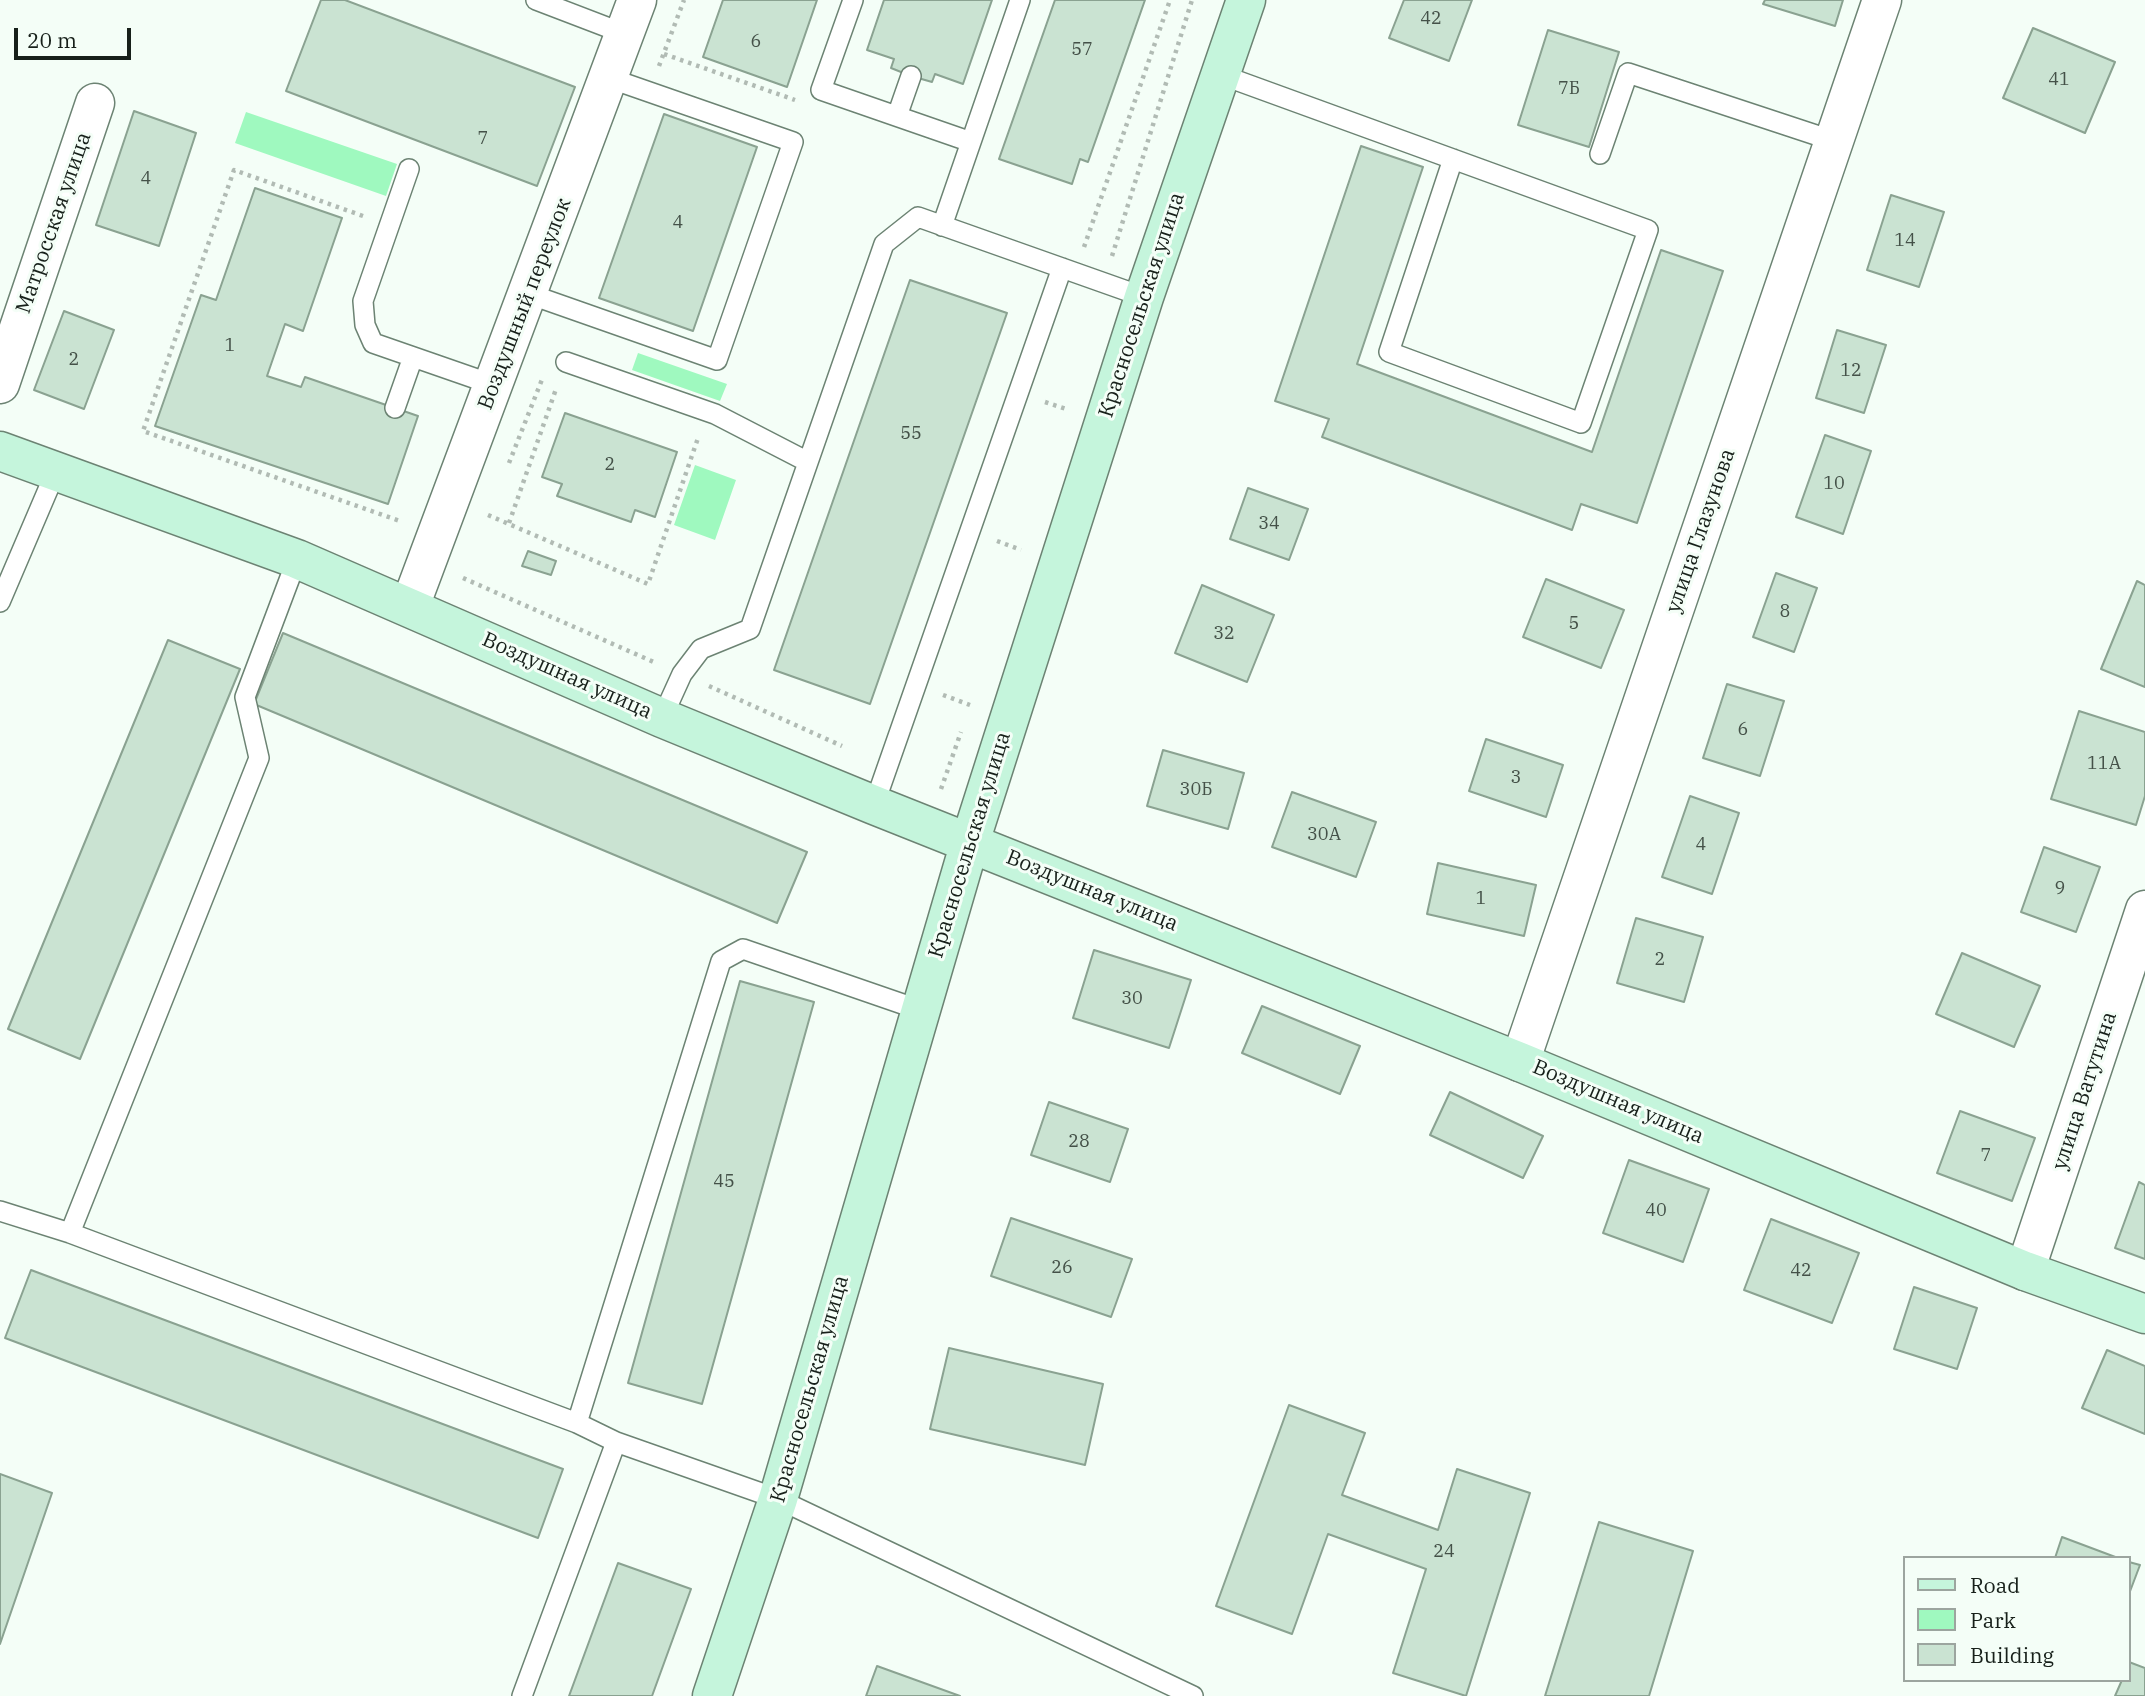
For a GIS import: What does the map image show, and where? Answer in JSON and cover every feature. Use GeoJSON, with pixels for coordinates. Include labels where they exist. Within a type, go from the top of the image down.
{"type":"FeatureCollection","features":[{"type":"Feature","properties":{"kind":"street","name":"Красносельская улица"},"geometry":{"type":"LineString","coordinates":[[712,1696],[778,1499],[970,842],[1144,297],[1246,0]]}},
{"type":"Feature","properties":{"kind":"street","name":"улица Глазунова"},"geometry":{"type":"LineString","coordinates":[[1520,1062],[1882,0]]}},
{"type":"Feature","properties":{"kind":"street","name":"Воздушный переулок"},"geometry":{"type":"LineString","coordinates":[[410,606],[631,17]]}},
{"type":"Feature","properties":{"kind":"street","name":"Матросская улица"},"geometry":{"type":"LineString","coordinates":[[0,384],[95,103]]}},
{"type":"Feature","properties":{"kind":"street","name":"Воздушная улица"},"geometry":{"type":"LineString","coordinates":[[0,451],[297,559],[662,718],[874,805],[1520,1062],[2025,1271],[2145,1314]]}},
{"type":"Feature","properties":{"kind":"street","name":"улица Ватутина"},"geometry":{"type":"LineString","coordinates":[[2025,1271],[2145,910]]}},
{"type":"Feature","properties":{"kind":"lane"},"geometry":{"type":"LineString","coordinates":[[536,0],[631,17]]}},
{"type":"Feature","properties":{"kind":"lane"},"geometry":{"type":"LineString","coordinates":[[852,0],[821,90],[971,142]]}},
{"type":"Feature","properties":{"kind":"lane"},"geometry":{"type":"LineString","coordinates":[[942,226],[1020,0]]}},
{"type":"Feature","properties":{"kind":"lane"},"geometry":{"type":"LineString","coordinates":[[1219,74],[1453,159],[1648,230],[1581,423],[1389,352],[1453,159]]}},
{"type":"Feature","properties":{"kind":"lane"},"geometry":{"type":"LineString","coordinates":[[1600,154],[1628,74],[1834,141]]}},
{"type":"Feature","properties":{"kind":"lane"},"geometry":{"type":"LineString","coordinates":[[897,116],[911,76]]}},
{"type":"Feature","properties":{"kind":"lane"},"geometry":{"type":"LineString","coordinates":[[529,294],[717,360],[793,142],[609,78]]}},
{"type":"Feature","properties":{"kind":"lane"},"geometry":{"type":"LineString","coordinates":[[409,169],[363,301],[365,325],[373,343],[494,385]]}},
{"type":"Feature","properties":{"kind":"lane"},"geometry":{"type":"LineString","coordinates":[[662,718],[682,674],[701,649],[750,629],[884,244],[918,217],[1144,297]]}},
{"type":"Feature","properties":{"kind":"lane"},"geometry":{"type":"LineString","coordinates":[[874,805],[1068,270]]}},
{"type":"Feature","properties":{"kind":"lane"},"geometry":{"type":"LineString","coordinates":[[395,408],[412,357]]}},
{"type":"Feature","properties":{"kind":"lane"},"geometry":{"type":"LineString","coordinates":[[566,362],[708,411],[808,462]]}},
{"type":"Feature","properties":{"kind":"lane"},"geometry":{"type":"LineString","coordinates":[[0,602],[56,471]]}},
{"type":"Feature","properties":{"kind":"lane"},"geometry":{"type":"LineString","coordinates":[[70,1233],[259,758],[245,696],[297,559]]}},
{"type":"Feature","properties":{"kind":"lane"},"geometry":{"type":"LineString","coordinates":[[578,1423],[721,961],[743,949],[920,1010]]}},
{"type":"Feature","properties":{"kind":"lane"},"geometry":{"type":"LineString","coordinates":[[0,1211],[70,1233],[578,1423],[615,1442],[778,1499],[1193,1696]]}},
{"type":"Feature","properties":{"kind":"lane"},"geometry":{"type":"LineString","coordinates":[[522,1696],[615,1442]]}},
{"type":"Feature","properties":{"kind":"path"},"geometry":{"type":"LineString","coordinates":[[649,93],[684,0]]}},
{"type":"Feature","properties":{"kind":"path"},"geometry":{"type":"LineString","coordinates":[[1068,270],[1170,0]]}},
{"type":"Feature","properties":{"kind":"path"},"geometry":{"type":"LineString","coordinates":[[664,54],[807,104],[813,87],[821,90]]}},
{"type":"Feature","properties":{"kind":"path"},"geometry":{"type":"LineString","coordinates":[[390,225],[234,170],[143,431],[403,522],[407,510]]}},
{"type":"Feature","properties":{"kind":"path"},"geometry":{"type":"LineString","coordinates":[[509,523],[566,362]]}},
{"type":"Feature","properties":{"kind":"path"},"geometry":{"type":"LineString","coordinates":[[504,476],[545,373]]}},
{"type":"Feature","properties":{"kind":"path"},"geometry":{"type":"LineString","coordinates":[[488,515],[648,584],[708,411]]}},
{"type":"Feature","properties":{"kind":"path"},"geometry":{"type":"LineString","coordinates":[[483,528],[493,502]]}},
{"type":"Feature","properties":{"kind":"path"},"geometry":{"type":"LineString","coordinates":[[462,578],[467,565]]}},
{"type":"Feature","properties":{"kind":"green space"},"geometry":{"type":"Polygon","coordinates":[[[246,112],[397,164],[386,196],[235,143],[246,112]]]}},
{"type":"Feature","properties":{"kind":"green space"},"geometry":{"type":"Polygon","coordinates":[[[638,353],[727,384],[720,401],[632,370],[638,353]]]}},
{"type":"Feature","properties":{"kind":"green space"},"geometry":{"type":"Polygon","coordinates":[[[695,465],[736,480],[715,540],[674,525],[695,465]]]}},
{"type":"Feature","properties":{"kind":"building"},"geometry":{"type":"Polygon","coordinates":[[[321,0],[345,0],[575,87],[537,186],[286,91],[321,0]]]}},
{"type":"Feature","properties":{"kind":"building"},"geometry":{"type":"Polygon","coordinates":[[[723,0],[817,0],[787,87],[703,57],[723,0]]]}},
{"type":"Feature","properties":{"kind":"building"},"geometry":{"type":"Polygon","coordinates":[[[884,0],[992,0],[963,84],[935,74],[932,82],[911,76],[891,68],[894,59],[867,50],[884,0]]]}},
{"type":"Feature","properties":{"kind":"building"},"geometry":{"type":"Polygon","coordinates":[[[1055,0],[1145,0],[1088,162],[1080,159],[1072,184],[999,159],[1055,0]]]}},
{"type":"Feature","properties":{"kind":"building"},"geometry":{"type":"Polygon","coordinates":[[[1404,0],[1472,0],[1449,61],[1389,38],[1404,0]]]}},
{"type":"Feature","properties":{"kind":"building"},"geometry":{"type":"Polygon","coordinates":[[[1765,0],[1843,0],[1835,26],[1763,4],[1765,0]]]}},
{"type":"Feature","properties":{"kind":"building"},"geometry":{"type":"Polygon","coordinates":[[[2033,28],[2115,62],[2085,133],[2003,98],[2033,28]]]}},
{"type":"Feature","properties":{"kind":"building"},"geometry":{"type":"Polygon","coordinates":[[[1548,30],[1619,52],[1589,147],[1518,125],[1548,30]]]}},
{"type":"Feature","properties":{"kind":"building"},"geometry":{"type":"Polygon","coordinates":[[[134,111],[196,133],[159,246],[96,225],[134,111]]]}},
{"type":"Feature","properties":{"kind":"building"},"geometry":{"type":"Polygon","coordinates":[[[664,114],[757,147],[693,331],[599,298],[664,114]]]}},
{"type":"Feature","properties":{"kind":"building"},"geometry":{"type":"Polygon","coordinates":[[[1361,146],[1423,167],[1357,364],[1592,452],[1661,250],[1723,271],[1637,523],[1581,504],[1572,530],[1322,437],[1329,419],[1275,401],[1361,146]]]}},
{"type":"Feature","properties":{"kind":"building"},"geometry":{"type":"Polygon","coordinates":[[[255,188],[342,218],[303,331],[285,324],[267,376],[301,387],[305,377],[418,416],[388,504],[155,426],[201,295],[216,300],[255,188]]]}},
{"type":"Feature","properties":{"kind":"building"},"geometry":{"type":"Polygon","coordinates":[[[1891,195],[1944,212],[1919,287],[1867,270],[1891,195]]]}},
{"type":"Feature","properties":{"kind":"building"},"geometry":{"type":"Polygon","coordinates":[[[910,280],[1007,313],[870,704],[774,670],[910,280]]]}},
{"type":"Feature","properties":{"kind":"building"},"geometry":{"type":"Polygon","coordinates":[[[64,311],[114,330],[84,409],[34,390],[64,311]]]}},
{"type":"Feature","properties":{"kind":"building"},"geometry":{"type":"Polygon","coordinates":[[[1837,330],[1886,345],[1864,413],[1816,398],[1837,330]]]}},
{"type":"Feature","properties":{"kind":"building"},"geometry":{"type":"Polygon","coordinates":[[[565,413],[677,452],[655,517],[635,510],[631,522],[557,496],[562,484],[542,477],[565,413]]]}},
{"type":"Feature","properties":{"kind":"building"},"geometry":{"type":"Polygon","coordinates":[[[1825,435],[1871,451],[1843,534],[1796,517],[1825,435]]]}},
{"type":"Feature","properties":{"kind":"building"},"geometry":{"type":"Polygon","coordinates":[[[1248,488],[1308,509],[1289,560],[1230,539],[1248,488]]]}},
{"type":"Feature","properties":{"kind":"building"},"geometry":{"type":"Polygon","coordinates":[[[528,551],[556,561],[551,575],[522,566],[528,551]]]}},
{"type":"Feature","properties":{"kind":"building"},"geometry":{"type":"Polygon","coordinates":[[[1776,573],[1817,588],[1794,652],[1753,637],[1776,573]]]}},
{"type":"Feature","properties":{"kind":"building"},"geometry":{"type":"Polygon","coordinates":[[[1546,579],[1624,610],[1601,668],[1523,637],[1546,579]]]}},
{"type":"Feature","properties":{"kind":"building"},"geometry":{"type":"Polygon","coordinates":[[[2137,581],[2145,585],[2145,687],[2101,669],[2137,581]]]}},
{"type":"Feature","properties":{"kind":"building"},"geometry":{"type":"Polygon","coordinates":[[[1202,585],[1274,615],[1247,682],[1175,653],[1202,585]]]}},
{"type":"Feature","properties":{"kind":"building"},"geometry":{"type":"Polygon","coordinates":[[[283,633],[807,852],[777,923],[254,704],[283,633]]]}},
{"type":"Feature","properties":{"kind":"building"},"geometry":{"type":"Polygon","coordinates":[[[168,640],[240,669],[80,1059],[8,1029],[168,640]]]}},
{"type":"Feature","properties":{"kind":"building"},"geometry":{"type":"Polygon","coordinates":[[[1727,684],[1784,701],[1760,776],[1703,758],[1727,684]]]}},
{"type":"Feature","properties":{"kind":"building"},"geometry":{"type":"Polygon","coordinates":[[[2079,711],[2145,732],[2145,796],[2136,825],[2051,799],[2079,711]]]}},
{"type":"Feature","properties":{"kind":"building"},"geometry":{"type":"Polygon","coordinates":[[[1486,739],[1563,765],[1546,817],[1469,791],[1486,739]]]}},
{"type":"Feature","properties":{"kind":"building"},"geometry":{"type":"Polygon","coordinates":[[[1163,750],[1244,773],[1228,829],[1147,806],[1163,750]]]}},
{"type":"Feature","properties":{"kind":"building"},"geometry":{"type":"Polygon","coordinates":[[[1292,792],[1376,822],[1356,877],[1272,847],[1292,792]]]}},
{"type":"Feature","properties":{"kind":"building"},"geometry":{"type":"Polygon","coordinates":[[[1690,796],[1739,813],[1712,894],[1662,877],[1690,796]]]}},
{"type":"Feature","properties":{"kind":"building"},"geometry":{"type":"Polygon","coordinates":[[[2044,847],[2100,867],[2076,932],[2021,912],[2044,847]]]}},
{"type":"Feature","properties":{"kind":"building"},"geometry":{"type":"Polygon","coordinates":[[[1438,863],[1536,885],[1524,936],[1427,914],[1438,863]]]}},
{"type":"Feature","properties":{"kind":"building"},"geometry":{"type":"Polygon","coordinates":[[[1636,918],[1703,937],[1684,1002],[1617,983],[1636,918]]]}},
{"type":"Feature","properties":{"kind":"building"},"geometry":{"type":"Polygon","coordinates":[[[1094,950],[1191,980],[1169,1048],[1073,1018],[1094,950]]]}},
{"type":"Feature","properties":{"kind":"building"},"geometry":{"type":"Polygon","coordinates":[[[1962,953],[2040,986],[2014,1047],[1936,1014],[1962,953]]]}},
{"type":"Feature","properties":{"kind":"building"},"geometry":{"type":"Polygon","coordinates":[[[740,981],[814,1002],[702,1404],[628,1383],[740,981]]]}},
{"type":"Feature","properties":{"kind":"building"},"geometry":{"type":"Polygon","coordinates":[[[1262,1006],[1360,1046],[1340,1094],[1242,1053],[1262,1006]]]}},
{"type":"Feature","properties":{"kind":"building"},"geometry":{"type":"Polygon","coordinates":[[[1450,1092],[1543,1136],[1523,1178],[1430,1135],[1450,1092]]]}},
{"type":"Feature","properties":{"kind":"building"},"geometry":{"type":"Polygon","coordinates":[[[1049,1102],[1128,1129],[1110,1182],[1031,1155],[1049,1102]]]}},
{"type":"Feature","properties":{"kind":"building"},"geometry":{"type":"Polygon","coordinates":[[[1960,1111],[2035,1138],[2012,1201],[1937,1173],[1960,1111]]]}},
{"type":"Feature","properties":{"kind":"building"},"geometry":{"type":"Polygon","coordinates":[[[1629,1160],[1709,1189],[1683,1262],[1603,1233],[1629,1160]]]}},
{"type":"Feature","properties":{"kind":"building"},"geometry":{"type":"Polygon","coordinates":[[[2139,1182],[2145,1185],[2145,1259],[2115,1248],[2139,1182]]]}},
{"type":"Feature","properties":{"kind":"building"},"geometry":{"type":"Polygon","coordinates":[[[1011,1218],[1132,1259],[1111,1317],[991,1276],[1011,1218]]]}},
{"type":"Feature","properties":{"kind":"building"},"geometry":{"type":"Polygon","coordinates":[[[1771,1219],[1859,1253],[1832,1323],[1744,1290],[1771,1219]]]}},
{"type":"Feature","properties":{"kind":"building"},"geometry":{"type":"Polygon","coordinates":[[[31,1270],[563,1469],[538,1538],[5,1338],[31,1270]]]}},
{"type":"Feature","properties":{"kind":"building"},"geometry":{"type":"Polygon","coordinates":[[[1914,1287],[1977,1308],[1957,1369],[1894,1349],[1914,1287]]]}},
{"type":"Feature","properties":{"kind":"building"},"geometry":{"type":"Polygon","coordinates":[[[949,1348],[1103,1384],[1085,1465],[930,1429],[949,1348]]]}},
{"type":"Feature","properties":{"kind":"building"},"geometry":{"type":"Polygon","coordinates":[[[2107,1350],[2145,1366],[2145,1434],[2082,1408],[2107,1350]]]}},
{"type":"Feature","properties":{"kind":"building"},"geometry":{"type":"Polygon","coordinates":[[[1289,1405],[1365,1433],[1342,1495],[1438,1530],[1457,1469],[1530,1493],[1466,1696],[1393,1673],[1426,1569],[1328,1534],[1292,1634],[1216,1606],[1289,1405]]]}},
{"type":"Feature","properties":{"kind":"building"},"geometry":{"type":"Polygon","coordinates":[[[0,1474],[52,1493],[0,1644],[0,1474]]]}},
{"type":"Feature","properties":{"kind":"building"},"geometry":{"type":"Polygon","coordinates":[[[1599,1522],[1693,1551],[1649,1696],[1545,1696],[1599,1522]]]}},
{"type":"Feature","properties":{"kind":"building"},"geometry":{"type":"Polygon","coordinates":[[[2062,1537],[2113,1556],[2056,1556],[2062,1537]]]}},
{"type":"Feature","properties":{"kind":"building"},"geometry":{"type":"Polygon","coordinates":[[[618,1563],[691,1589],[652,1696],[569,1696],[618,1563]]]}},
{"type":"Feature","properties":{"kind":"building"},"geometry":{"type":"Polygon","coordinates":[[[2131,1563],[2140,1565],[2131,1589],[2131,1563]]]}},
{"type":"Feature","properties":{"kind":"building"},"geometry":{"type":"Polygon","coordinates":[[[2131,1663],[2145,1668],[2145,1696],[2115,1696],[2121,1682],[2131,1682],[2131,1663]]]}},
{"type":"Feature","properties":{"kind":"building"},"geometry":{"type":"Polygon","coordinates":[[[877,1666],[960,1696],[866,1696],[877,1666]]]}}]}
